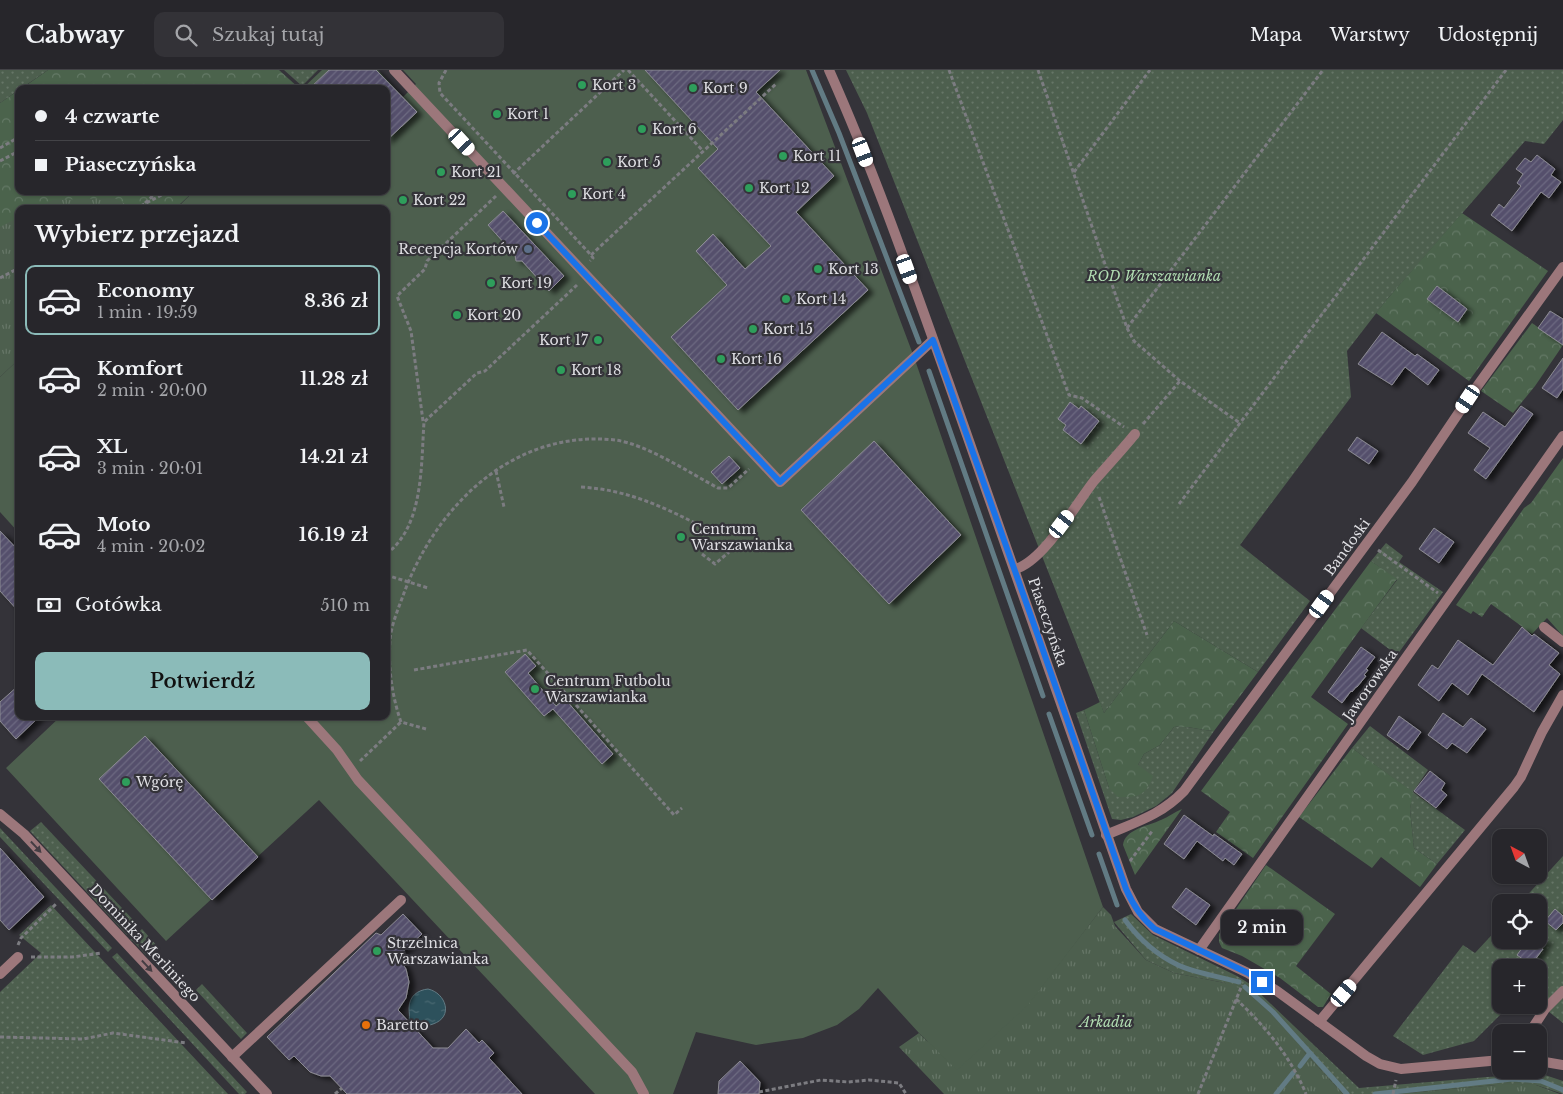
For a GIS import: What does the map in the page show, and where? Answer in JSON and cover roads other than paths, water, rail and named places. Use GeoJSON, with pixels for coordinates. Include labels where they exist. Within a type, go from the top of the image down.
{"type":"FeatureCollection","features":[{"type":"Feature","properties":{"kind":"street"},"geometry":{"type":"LineString","coordinates":[[394,70],[780,482],[933,340]]}},
{"type":"Feature","properties":{"kind":"street","name":"Piaseczyńska"},"geometry":{"type":"LineString","coordinates":[[829,70],[856,135],[933,340],[1015,569],[1106,835],[1126,889],[1138,912],[1155,929],[1248,973],[1277,991],[1366,1056],[1380,1064],[1401,1068],[1492,1061]]}},
{"type":"Feature","properties":{"kind":"street","name":"Bandoski"},"geometry":{"type":"LineString","coordinates":[[1106,835],[1156,814],[1171,805],[1184,792],[1368,542],[1563,267]]}},
{"type":"Feature","properties":{"kind":"street"},"geometry":{"type":"LineString","coordinates":[[1015,569],[1021,568],[1042,552],[1094,482],[1135,434]]}},
{"type":"Feature","properties":{"kind":"street","name":"Jaworowska"},"geometry":{"type":"LineString","coordinates":[[1200,950],[1563,436]]}},
{"type":"Feature","properties":{"kind":"street"},"geometry":{"type":"LineString","coordinates":[[1544,627],[1563,642]]}},
{"type":"Feature","properties":{"kind":"street"},"geometry":{"type":"LineString","coordinates":[[1319,1022],[1514,787],[1563,695]]}},
{"type":"Feature","properties":{"kind":"street"},"geometry":{"type":"LineString","coordinates":[[310,720],[338,750],[358,780],[632,1072],[644,1094]]}},
{"type":"Feature","properties":{"kind":"street","name":"Dominika Merliniego"},"geometry":{"type":"LineString","coordinates":[[0,814],[24,834],[267,1094]]}},
{"type":"Feature","properties":{"kind":"street"},"geometry":{"type":"LineString","coordinates":[[232,1057],[400,900]]}},
{"type":"Feature","properties":{"kind":"street"},"geometry":{"type":"LineString","coordinates":[[0,974],[18,957]]}},
{"type":"Feature","properties":{"kind":"street"},"geometry":{"type":"LineString","coordinates":[[1536,1024],[1546,1009],[1563,991]]}},
{"type":"Feature","properties":{"kind":"street"},"geometry":{"type":"LineString","coordinates":[[1547,1062],[1563,1065]]}},
{"type":"Feature","properties":{"kind":"water"},"geometry":{"type":"Polygon","coordinates":[[[428,989],[434,991],[443,1000],[445,1005],[444,1016],[440,1021],[430,1025],[413,1025],[409,1020],[409,1004],[412,997],[418,992],[428,989]]]}},
{"type":"Feature","properties":{"kind":"waterway"},"geometry":{"type":"LineString","coordinates":[[812,70],[839,133],[919,342]]}},
{"type":"Feature","properties":{"kind":"waterway"},"geometry":{"type":"LineString","coordinates":[[929,371],[1043,696]]}},
{"type":"Feature","properties":{"kind":"waterway"},"geometry":{"type":"LineString","coordinates":[[1049,714],[1092,835]]}},
{"type":"Feature","properties":{"kind":"waterway"},"geometry":{"type":"LineString","coordinates":[[1099,854],[1117,905]]}},
{"type":"Feature","properties":{"kind":"waterway"},"geometry":{"type":"LineString","coordinates":[[1125,920],[1149,946],[1170,961],[1192,970],[1239,982]]}},
{"type":"Feature","properties":{"kind":"waterway"},"geometry":{"type":"LineString","coordinates":[[1245,987],[1273,1012],[1347,1094]]}},
{"type":"Feature","properties":{"kind":"waterway"},"geometry":{"type":"LineString","coordinates":[[1300,1066],[1310,1053]]}},
{"type":"Feature","properties":{"kind":"waterway"},"geometry":{"type":"LineString","coordinates":[[1276,1094],[1293,1073]]}},
{"type":"Feature","properties":{"kind":"waterway"},"geometry":{"type":"LineString","coordinates":[[1375,1094],[1512,1079],[1541,1081],[1563,1090]]}},
{"type":"Feature","properties":{"kind":"place","name":"Kort 3"},"geometry":{"type":"Point","coordinates":[582,85]}},
{"type":"Feature","properties":{"kind":"place","name":"Kort 9"},"geometry":{"type":"Point","coordinates":[693,88]}},
{"type":"Feature","properties":{"kind":"place","name":"Kort 1"},"geometry":{"type":"Point","coordinates":[497,114]}},
{"type":"Feature","properties":{"kind":"place","name":"Kort 6"},"geometry":{"type":"Point","coordinates":[642,129]}},
{"type":"Feature","properties":{"kind":"place","name":"Kort 11"},"geometry":{"type":"Point","coordinates":[783,156]}},
{"type":"Feature","properties":{"kind":"place","name":"Kort 5"},"geometry":{"type":"Point","coordinates":[607,162]}},
{"type":"Feature","properties":{"kind":"place","name":"Kort 21"},"geometry":{"type":"Point","coordinates":[441,172]}},
{"type":"Feature","properties":{"kind":"place","name":"Kort 12"},"geometry":{"type":"Point","coordinates":[749,188]}},
{"type":"Feature","properties":{"kind":"place","name":"Kort 4"},"geometry":{"type":"Point","coordinates":[572,194]}},
{"type":"Feature","properties":{"kind":"place","name":"Kort 22"},"geometry":{"type":"Point","coordinates":[403,200]}},
{"type":"Feature","properties":{"kind":"place","name":"Recepcja Kortów"},"geometry":{"type":"Point","coordinates":[528,249]}},
{"type":"Feature","properties":{"kind":"place","name":"Kort 13"},"geometry":{"type":"Point","coordinates":[818,269]}},
{"type":"Feature","properties":{"kind":"place","name":"Kort 19"},"geometry":{"type":"Point","coordinates":[491,283]}},
{"type":"Feature","properties":{"kind":"place","name":"Kort 14"},"geometry":{"type":"Point","coordinates":[786,299]}},
{"type":"Feature","properties":{"kind":"place","name":"Kort 20"},"geometry":{"type":"Point","coordinates":[457,315]}},
{"type":"Feature","properties":{"kind":"place","name":"Kort 15"},"geometry":{"type":"Point","coordinates":[753,329]}},
{"type":"Feature","properties":{"kind":"place","name":"Kort 17"},"geometry":{"type":"Point","coordinates":[598,340]}},
{"type":"Feature","properties":{"kind":"place","name":"Kort 16"},"geometry":{"type":"Point","coordinates":[721,359]}},
{"type":"Feature","properties":{"kind":"place","name":"Kort 18"},"geometry":{"type":"Point","coordinates":[561,370]}},
{"type":"Feature","properties":{"kind":"place","name":"Centrum Warszawianka"},"geometry":{"type":"Point","coordinates":[681,537]}},
{"type":"Feature","properties":{"kind":"place","name":"Centrum Futbolu Warszawianka"},"geometry":{"type":"Point","coordinates":[535,689]}},
{"type":"Feature","properties":{"kind":"place","name":"Wgórę"},"geometry":{"type":"Point","coordinates":[126,782]}},
{"type":"Feature","properties":{"kind":"place","name":"Strzelnica Warszawianka"},"geometry":{"type":"Point","coordinates":[377,951]}},
{"type":"Feature","properties":{"kind":"place","name":"Baretto"},"geometry":{"type":"Point","coordinates":[366,1025]}},
{"type":"Feature","properties":{"kind":"park label","name":"ROD Warszawianka"},"geometry":{"type":"Point","coordinates":[1154,276]}},
{"type":"Feature","properties":{"kind":"park label","name":"Arkadia"},"geometry":{"type":"Point","coordinates":[1106,1022]}}]}
